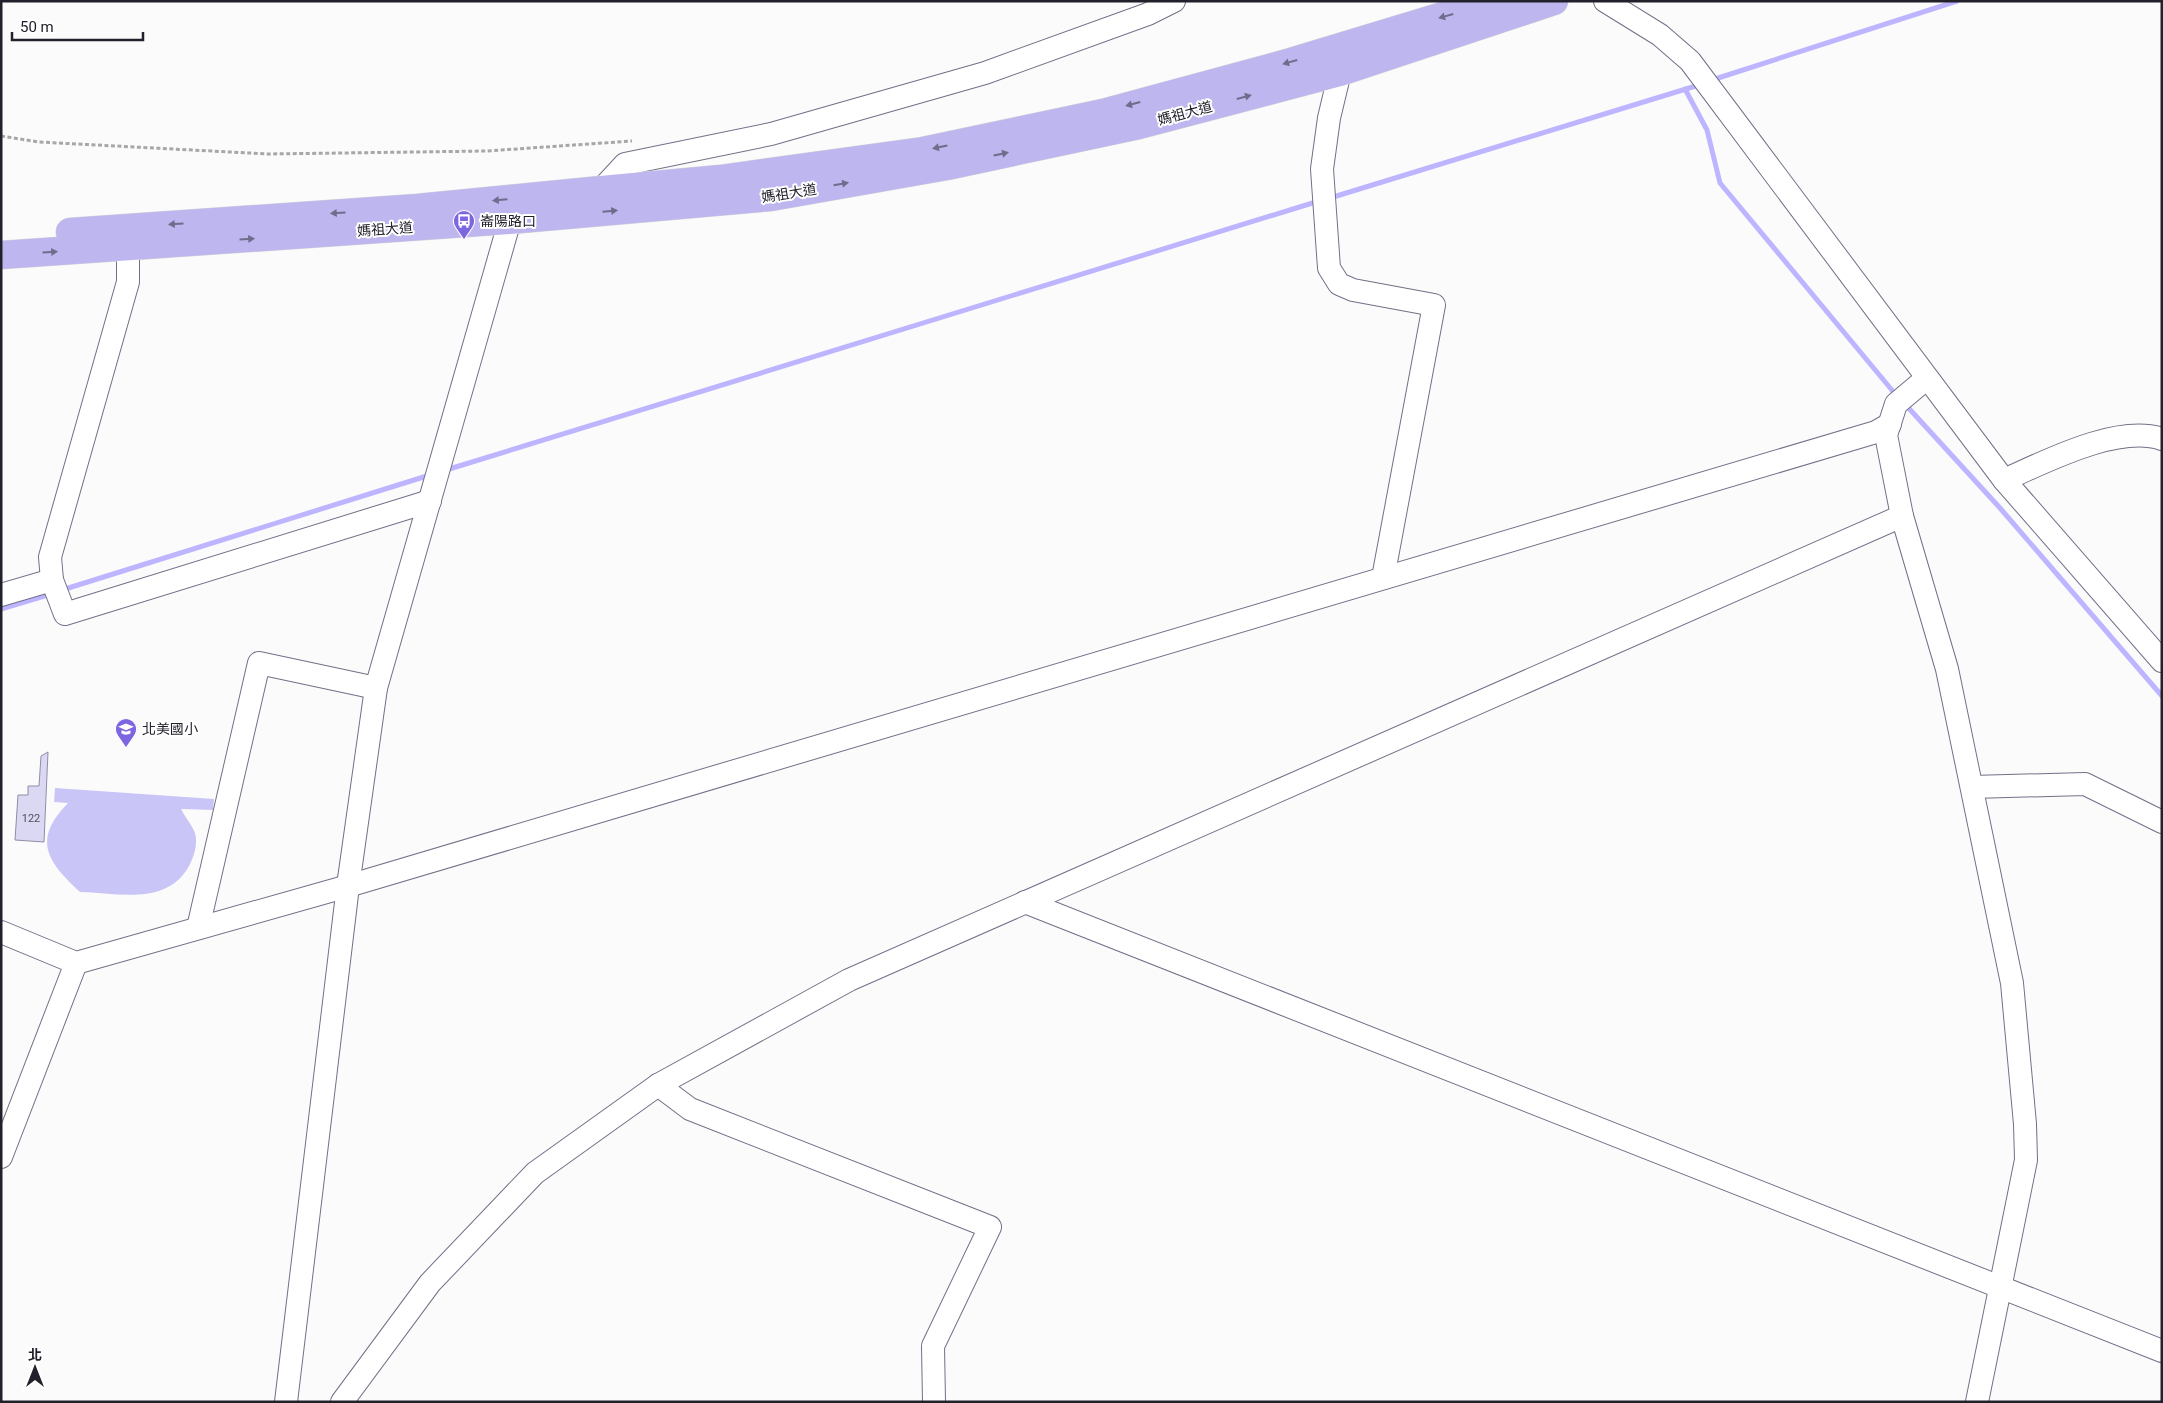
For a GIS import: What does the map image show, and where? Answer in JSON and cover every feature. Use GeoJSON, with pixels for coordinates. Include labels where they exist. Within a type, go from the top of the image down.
{"type":"FeatureCollection","features":[{"type":"Feature","properties":{"kind":"main road","name":"媽祖大道"},"geometry":{"type":"LineString","coordinates":[[1,236],[417,208],[720,179],[923,151],[1336,61],[1492,1]]}},
{"type":"Feature","properties":{"kind":"main road","name":"媽祖大道"},"geometry":{"type":"LineString","coordinates":[[1,255],[510,220],[771,197],[888,176],[1139,125],[1336,61],[1554,1]]}},
{"type":"Feature","properties":{"kind":"street"},"geometry":{"type":"LineString","coordinates":[[286,1402],[348,886],[376,688],[510,220],[601,190],[625,164],[771,134],[985,73],[1148,14],[1174,1]]}},
{"type":"Feature","properties":{"kind":"street"},"geometry":{"type":"LineString","coordinates":[[1605,1],[1660,35],[1690,61],[2004,480],[2162,661]]}},
{"type":"Feature","properties":{"kind":"street"},"geometry":{"type":"LineString","coordinates":[[1336,61],[1322,169],[1329,268],[1339,284],[1353,290],[1434,304],[1382,578]]}},
{"type":"Feature","properties":{"kind":"street"},"geometry":{"type":"LineString","coordinates":[[128,247],[128,282],[50,558],[52,580],[64,614],[430,501]]}},
{"type":"Feature","properties":{"kind":"street"},"geometry":{"type":"LineString","coordinates":[[1927,378],[1896,404],[1886,435],[1902,516],[1947,669],[2012,983],[2025,1124],[2026,1160],[1977,1402]]}},
{"type":"Feature","properties":{"kind":"street"},"geometry":{"type":"LineString","coordinates":[[1,932],[76,963],[348,886],[1876,432],[1890,424]]}},
{"type":"Feature","properties":{"kind":"street"},"geometry":{"type":"LineString","coordinates":[[2004,480],[2088,443],[2148,434],[2162,439]]}},
{"type":"Feature","properties":{"kind":"street"},"geometry":{"type":"LineString","coordinates":[[342,1402],[430,1283],[535,1173],[658,1085],[849,980],[1902,516]]}},
{"type":"Feature","properties":{"kind":"street"},"geometry":{"type":"LineString","coordinates":[[1,596],[52,580]]}},
{"type":"Feature","properties":{"kind":"street"},"geometry":{"type":"LineString","coordinates":[[198,928],[259,663],[376,688]]}},
{"type":"Feature","properties":{"kind":"street"},"geometry":{"type":"LineString","coordinates":[[1972,787],[2085,784],[2162,822]]}},
{"type":"Feature","properties":{"kind":"street"},"geometry":{"type":"LineString","coordinates":[[1025,902],[2162,1351]]}},
{"type":"Feature","properties":{"kind":"street"},"geometry":{"type":"LineString","coordinates":[[1,1157],[76,963]]}},
{"type":"Feature","properties":{"kind":"street"},"geometry":{"type":"LineString","coordinates":[[658,1085],[690,1109],[990,1227],[933,1346],[934,1402]]}},
{"type":"Feature","properties":{"kind":"path"},"geometry":{"type":"LineString","coordinates":[[1,136],[38,142],[268,154],[487,151],[640,140]]}},
{"type":"Feature","properties":{"kind":"shaded area"},"geometry":{"type":"Polygon","coordinates":[[[55,788],[214,799],[213,810],[181,809],[195,833],[196,846],[189,866],[180,879],[168,887],[155,892],[125,895],[80,892],[59,870],[48,850],[47,839],[50,828],[68,803],[54,802],[55,788]]]}},
{"type":"Feature","properties":{"kind":"building"},"geometry":{"type":"Polygon","coordinates":[[[48,752],[44,842],[15,840],[18,795],[28,795],[28,786],[39,786],[41,756],[48,752]]]}},
{"type":"Feature","properties":{"kind":"waterway"},"geometry":{"type":"LineString","coordinates":[[1712,80],[1957,1]]}},
{"type":"Feature","properties":{"kind":"waterway"},"geometry":{"type":"LineString","coordinates":[[1330,198],[1699,85]]}},
{"type":"Feature","properties":{"kind":"waterway"},"geometry":{"type":"LineString","coordinates":[[1685,89],[1707,130],[1720,183],[1896,395]]}},
{"type":"Feature","properties":{"kind":"waterway"},"geometry":{"type":"LineString","coordinates":[[446,470],[1319,201]]}},
{"type":"Feature","properties":{"kind":"waterway"},"geometry":{"type":"LineString","coordinates":[[1904,403],[2000,508],[2162,696]]}},
{"type":"Feature","properties":{"kind":"waterway"},"geometry":{"type":"LineString","coordinates":[[62,590],[430,475]]}},
{"type":"Feature","properties":{"kind":"waterway"},"geometry":{"type":"LineString","coordinates":[[1,609],[51,594]]}},
{"type":"Feature","properties":{"kind":"place","name":"崙陽路口"},"geometry":{"type":"Point","coordinates":[464,240]}},
{"type":"Feature","properties":{"kind":"place","name":"北美國小"},"geometry":{"type":"Point","coordinates":[126,748]}}]}
